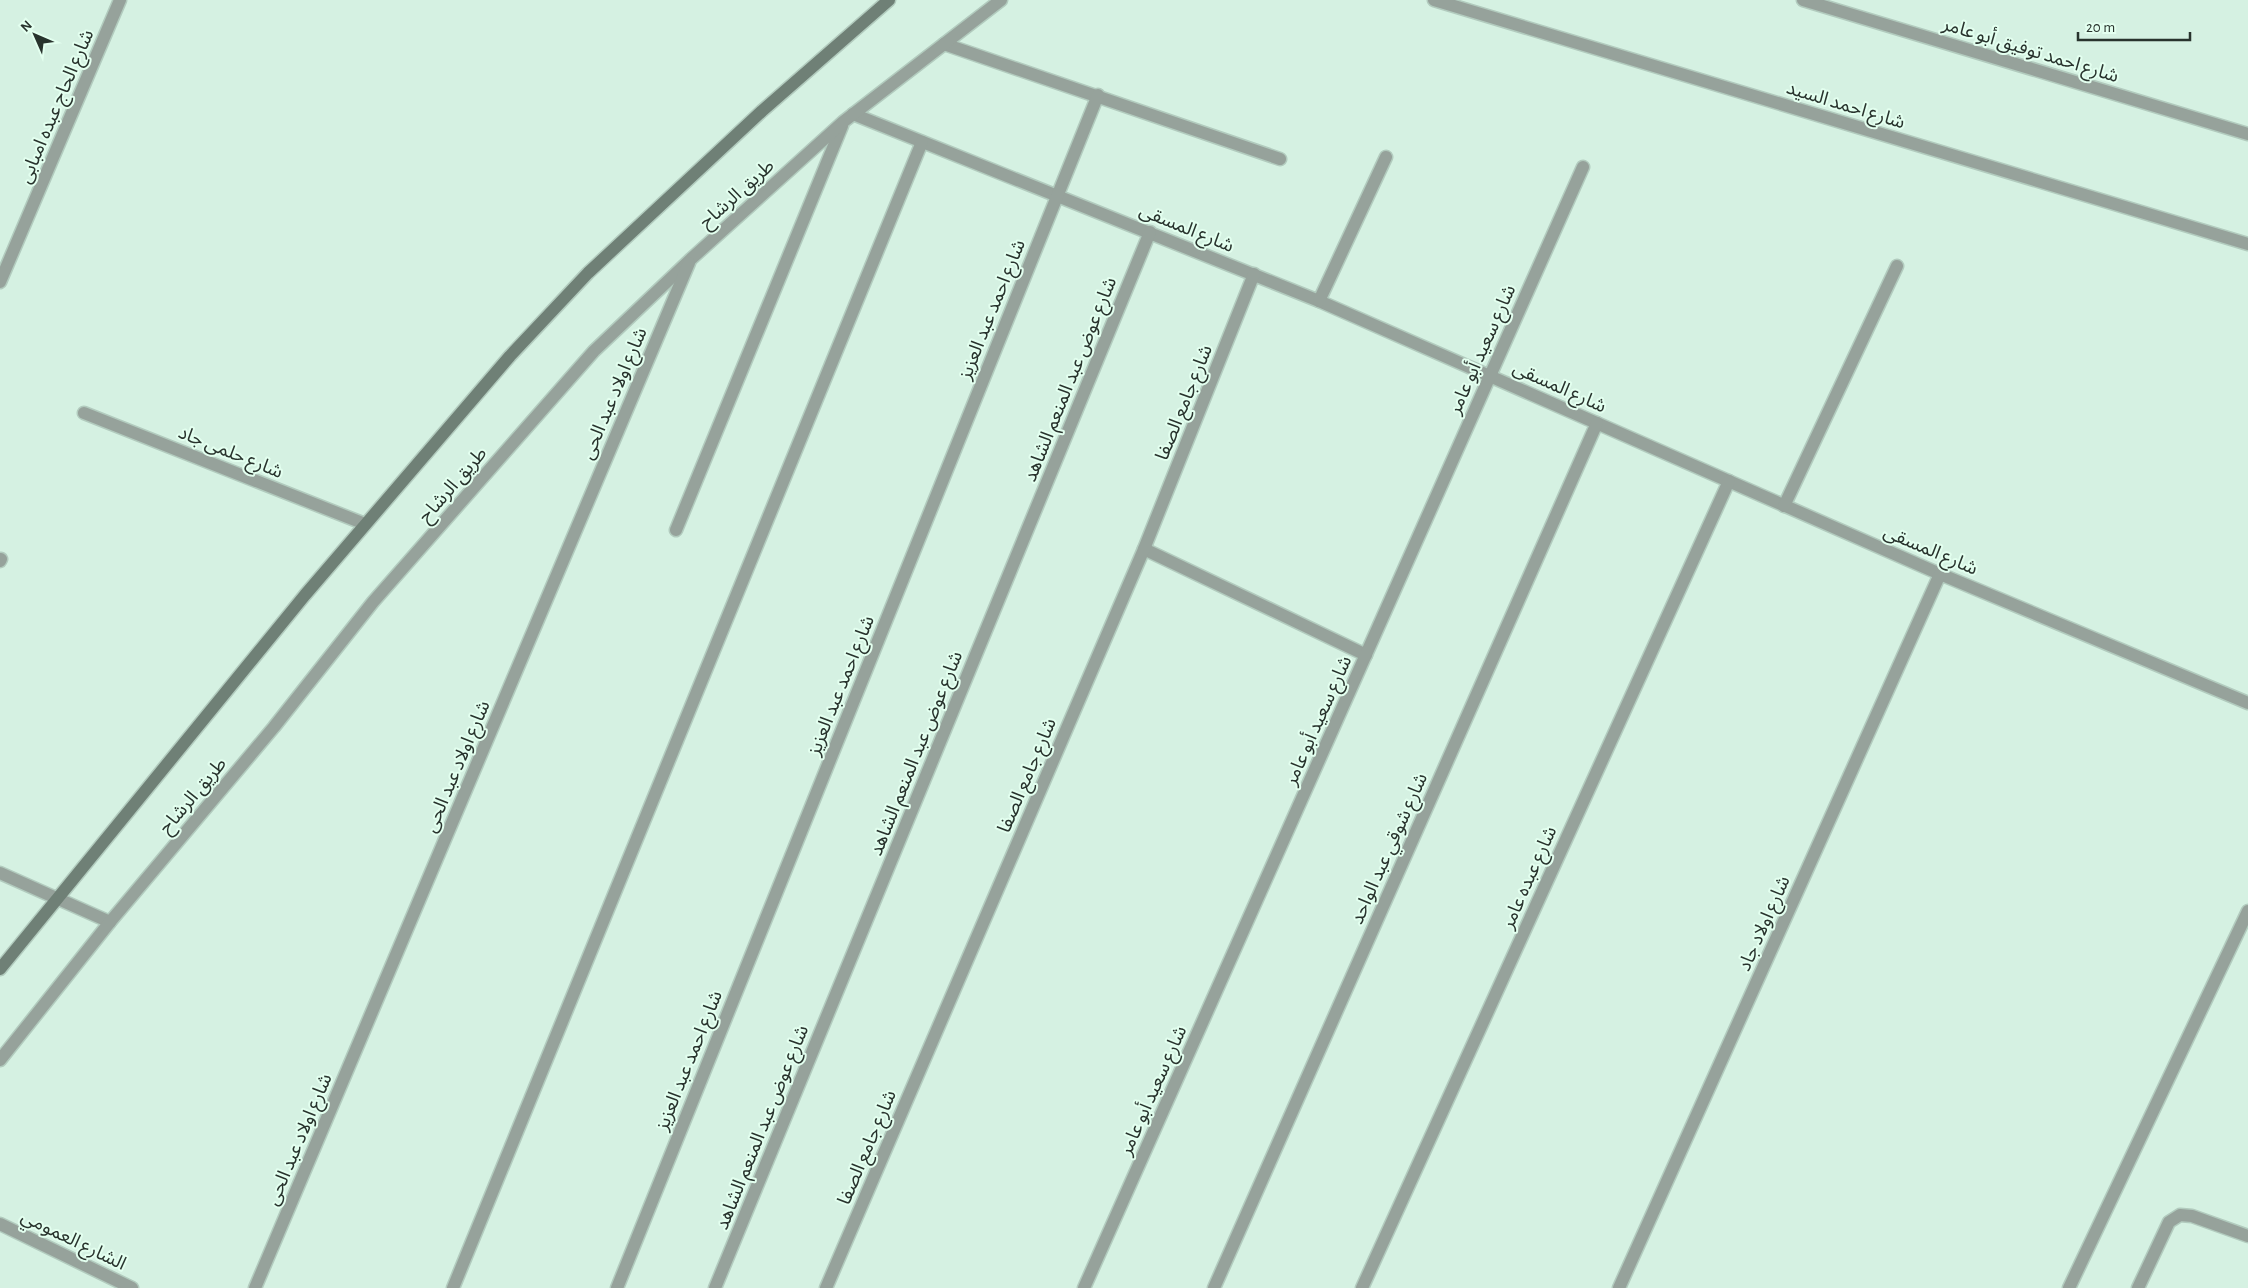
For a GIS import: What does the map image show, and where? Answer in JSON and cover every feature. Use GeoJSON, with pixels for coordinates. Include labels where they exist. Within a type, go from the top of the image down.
{"type":"FeatureCollection","features":[{"type":"Feature","properties":{"kind":"street","name":"شارع الحاج عبده امبابى"},"geometry":{"type":"LineString","coordinates":[[0,282],[120,0]]}},
{"type":"Feature","properties":{"kind":"street","name":"طريق الرشاح"},"geometry":{"type":"LineString","coordinates":[[0,969],[56,897],[365,524],[510,356],[588,273],[762,111],[889,0]]}},
{"type":"Feature","properties":{"kind":"street","name":"طريق الرشاح"},"geometry":{"type":"LineString","coordinates":[[0,1060],[110,922],[274,727],[373,602],[594,351],[691,259],[848,118],[1001,0]]}},
{"type":"Feature","properties":{"kind":"street","name":"شارع احمد السيد"},"geometry":{"type":"LineString","coordinates":[[1434,0],[2248,244]]}},
{"type":"Feature","properties":{"kind":"street","name":"شارع احمد توفيق أبو عامر"},"geometry":{"type":"LineString","coordinates":[[1803,0],[2248,134]]}},
{"type":"Feature","properties":{"kind":"street"},"geometry":{"type":"LineString","coordinates":[[944,44],[1098,95],[1280,159]]}},
{"type":"Feature","properties":{"kind":"street","name":"شارع احمد عبد العزيز"},"geometry":{"type":"LineString","coordinates":[[617,1288],[1098,95]]}},
{"type":"Feature","properties":{"kind":"street"},"geometry":{"type":"LineString","coordinates":[[676,530],[848,118]]}},
{"type":"Feature","properties":{"kind":"street","name":"شارع المسقى"},"geometry":{"type":"LineString","coordinates":[[848,118],[922,142],[1319,301],[1940,574],[2248,703]]}},
{"type":"Feature","properties":{"kind":"street"},"geometry":{"type":"LineString","coordinates":[[454,1288],[922,142]]}},
{"type":"Feature","properties":{"kind":"street"},"geometry":{"type":"LineString","coordinates":[[1319,301],[1386,157]]}},
{"type":"Feature","properties":{"kind":"street","name":"شارع سعيد أبو عامر"},"geometry":{"type":"LineString","coordinates":[[1084,1288],[1583,166]]}},
{"type":"Feature","properties":{"kind":"street","name":"شارع عوض عبد المنعم الشاهد"},"geometry":{"type":"LineString","coordinates":[[715,1288],[1150,232]]}},
{"type":"Feature","properties":{"kind":"street","name":"شارع اولاد عبد الحى"},"geometry":{"type":"LineString","coordinates":[[256,1288],[691,259]]}},
{"type":"Feature","properties":{"kind":"street"},"geometry":{"type":"LineString","coordinates":[[1784,506],[1897,266]]}},
{"type":"Feature","properties":{"kind":"street","name":"شارع جامع الصفا"},"geometry":{"type":"LineString","coordinates":[[826,1288],[1144,549],[1254,274]]}},
{"type":"Feature","properties":{"kind":"street","name":"شارع حلمى جاد"},"geometry":{"type":"LineString","coordinates":[[84,412],[365,524]]}},
{"type":"Feature","properties":{"kind":"street","name":"شارع شوقي عبد الواحد"},"geometry":{"type":"LineString","coordinates":[[1214,1288],[1597,423]]}},
{"type":"Feature","properties":{"kind":"street","name":"شارع عبده عامر"},"geometry":{"type":"LineString","coordinates":[[1362,1288],[1729,481]]}},
{"type":"Feature","properties":{"kind":"street"},"geometry":{"type":"LineString","coordinates":[[1144,549],[1366,656]]}},
{"type":"Feature","properties":{"kind":"street","name":"شارع اولاد جاد"},"geometry":{"type":"LineString","coordinates":[[1619,1288],[1940,574]]}},
{"type":"Feature","properties":{"kind":"street"},"geometry":{"type":"LineString","coordinates":[[0,872],[110,922]]}},
{"type":"Feature","properties":{"kind":"street"},"geometry":{"type":"LineString","coordinates":[[2069,1288],[2248,911]]}},
{"type":"Feature","properties":{"kind":"street"},"geometry":{"type":"LineString","coordinates":[[2138,1288],[2169,1222],[2180,1215],[2192,1216],[2248,1236]]}},
{"type":"Feature","properties":{"kind":"street","name":"الشارع العمومي"},"geometry":{"type":"LineString","coordinates":[[0,1224],[127,1287]]}}]}
